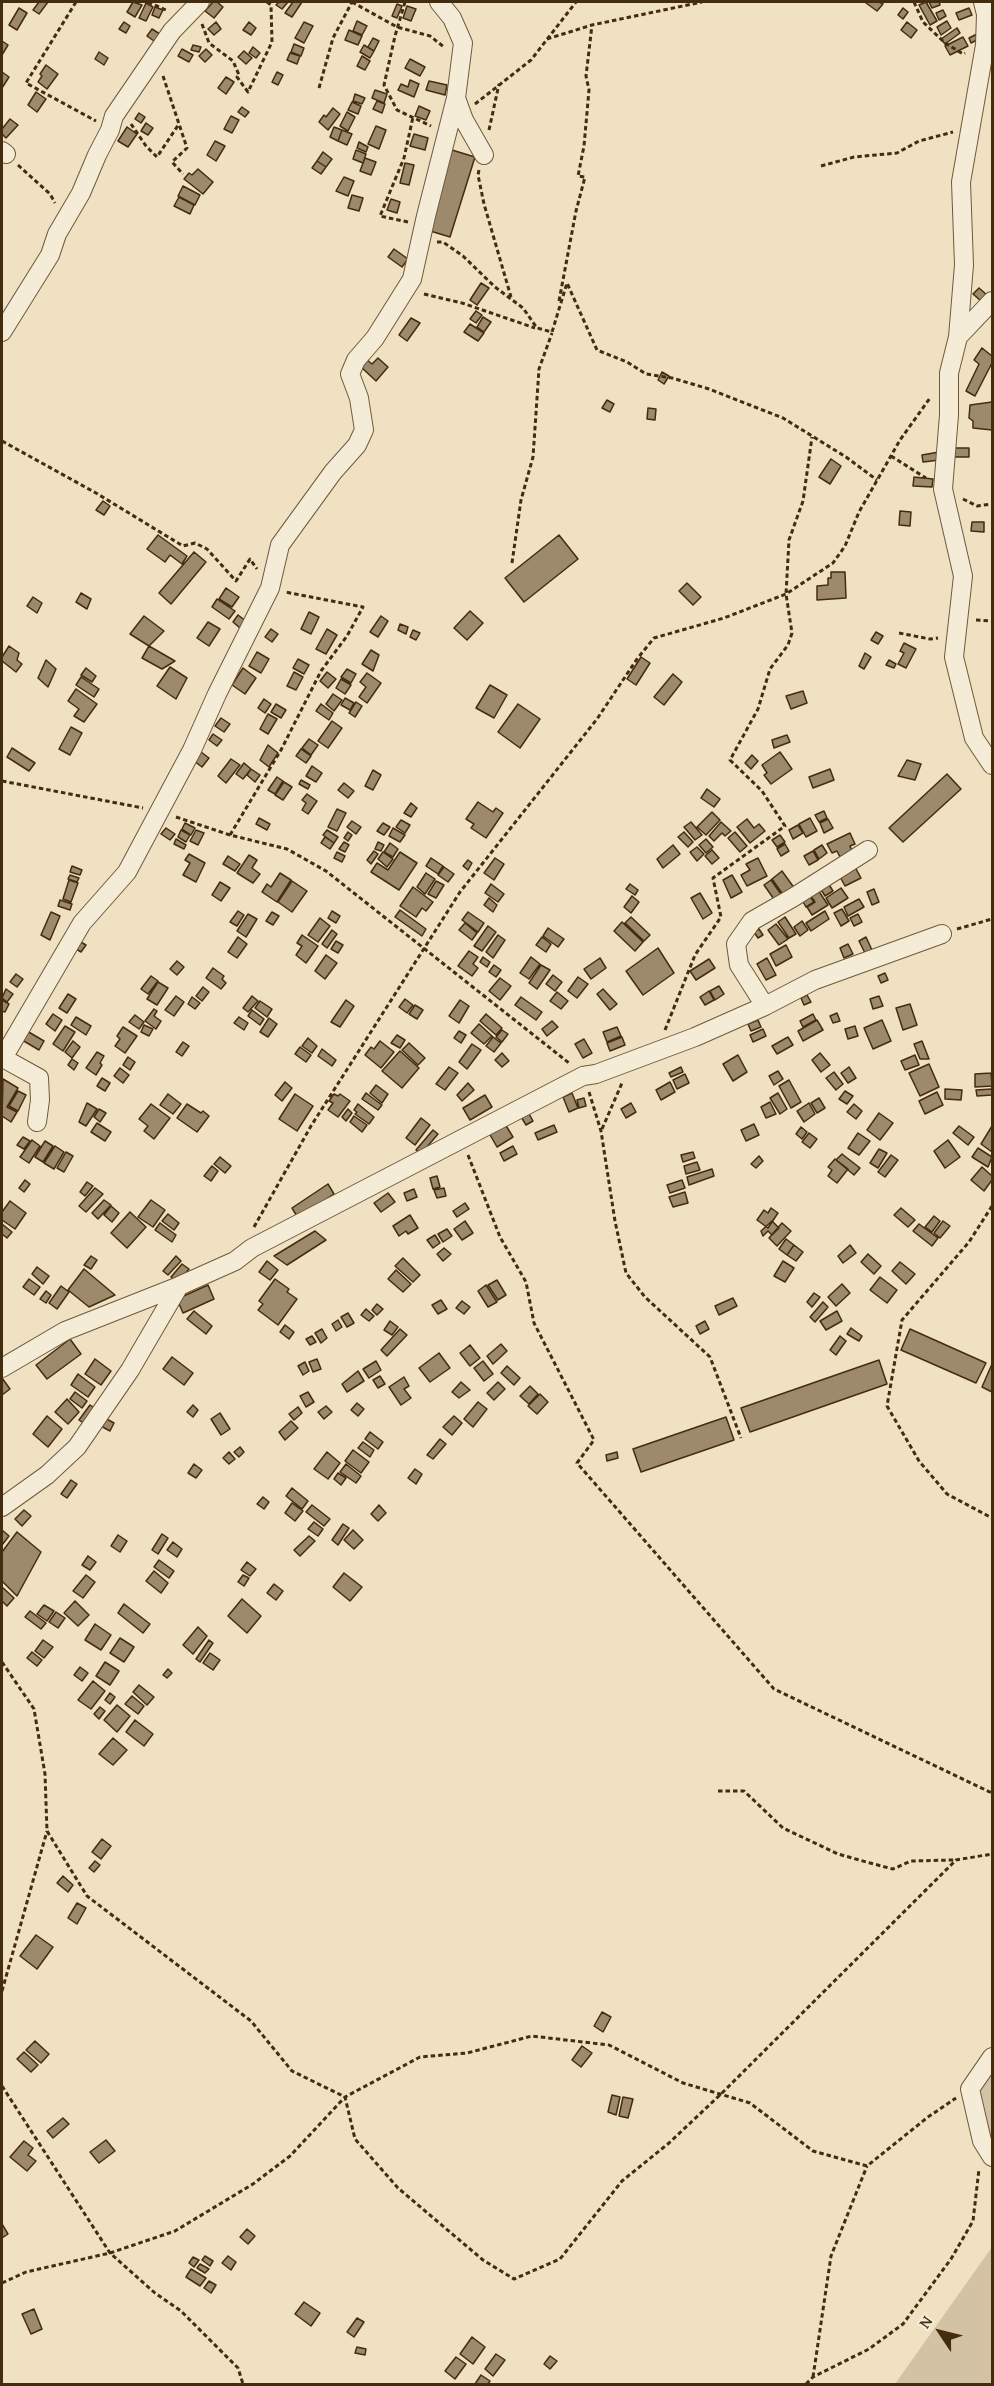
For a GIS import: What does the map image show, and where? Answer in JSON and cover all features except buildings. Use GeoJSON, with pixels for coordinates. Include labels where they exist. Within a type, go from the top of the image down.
{"type":"FeatureCollection","features":[{"type":"Feature","properties":{"kind":"street"},"geometry":{"type":"LineString","coordinates":[[36,1122],[40,1100],[39,1078],[3,1058],[82,923],[127,872],[192,750],[270,588],[279,545],[333,472],[357,445],[364,430],[359,398],[350,374],[356,360],[375,338],[412,279],[422,233],[459,106],[460,59],[463,43],[452,18],[439,2]]}},
{"type":"Feature","properties":{"kind":"street"},"geometry":{"type":"LineString","coordinates":[[983,2],[989,49],[970,128],[961,182],[964,265],[958,337],[949,373],[949,415],[943,489],[963,576],[954,657],[974,738],[993,765]]}},
{"type":"Feature","properties":{"kind":"street"},"geometry":{"type":"LineString","coordinates":[[2,332],[42,269],[57,234],[81,193],[110,130],[114,116],[172,31],[196,6]]}},
{"type":"Feature","properties":{"kind":"street"},"geometry":{"type":"LineString","coordinates":[[459,106],[484,156]]}},
{"type":"Feature","properties":{"kind":"street"},"geometry":{"type":"LineString","coordinates":[[958,337],[993,301]]}},
{"type":"Feature","properties":{"kind":"street"},"geometry":{"type":"LineString","coordinates":[[765,1006],[739,965],[736,944],[752,921],[868,850]]}},
{"type":"Feature","properties":{"kind":"street"},"geometry":{"type":"LineString","coordinates":[[2,1368],[65,1331],[235,1261],[252,1248],[584,1076],[596,1074],[695,1038],[815,980],[942,934]]}},
{"type":"Feature","properties":{"kind":"street"},"geometry":{"type":"LineString","coordinates":[[2,1507],[47,1475],[77,1447],[130,1370],[179,1286]]}},
{"type":"Feature","properties":{"kind":"street"},"geometry":{"type":"LineString","coordinates":[[993,2057],[969,2089],[982,2141],[993,2157]]}},
{"type":"Feature","properties":{"kind":"path"},"geometry":{"type":"LineString","coordinates":[[76,2],[26,83],[110,130]]}},
{"type":"Feature","properties":{"kind":"path"},"geometry":{"type":"LineString","coordinates":[[196,6],[209,43],[232,60],[239,75],[237,77],[248,92],[272,42],[272,5],[267,2]]}},
{"type":"Feature","properties":{"kind":"path"},"geometry":{"type":"LineString","coordinates":[[319,88],[333,38],[352,2],[397,27],[430,36],[460,59]]}},
{"type":"Feature","properties":{"kind":"path"},"geometry":{"type":"LineString","coordinates":[[405,2],[384,85],[397,110],[438,128],[447,141]]}},
{"type":"Feature","properties":{"kind":"path"},"geometry":{"type":"LineString","coordinates":[[459,106],[499,84],[531,60],[576,2]]}},
{"type":"Feature","properties":{"kind":"path"},"geometry":{"type":"LineString","coordinates":[[547,39],[592,24],[702,2]]}},
{"type":"Feature","properties":{"kind":"path"},"geometry":{"type":"LineString","coordinates":[[914,2],[923,22],[945,42],[963,54],[989,49]]}},
{"type":"Feature","properties":{"kind":"path"},"geometry":{"type":"LineString","coordinates":[[552,332],[585,177],[578,176],[590,90],[586,76],[592,24]]}},
{"type":"Feature","properties":{"kind":"path"},"geometry":{"type":"LineString","coordinates":[[156,55],[187,148],[172,162],[183,174]]}},
{"type":"Feature","properties":{"kind":"path"},"geometry":{"type":"LineString","coordinates":[[499,84],[478,175],[511,299]]}},
{"type":"Feature","properties":{"kind":"path"},"geometry":{"type":"LineString","coordinates":[[122,103],[133,127],[157,157],[178,124]]}},
{"type":"Feature","properties":{"kind":"path"},"geometry":{"type":"LineString","coordinates":[[414,117],[404,158],[380,216],[443,242],[463,256],[523,308],[537,328]]}},
{"type":"Feature","properties":{"kind":"path"},"geometry":{"type":"LineString","coordinates":[[821,166],[854,157],[897,153],[918,141],[970,128]]}},
{"type":"Feature","properties":{"kind":"path"},"geometry":{"type":"LineString","coordinates":[[4,153],[50,194],[65,220]]}},
{"type":"Feature","properties":{"kind":"path"},"geometry":{"type":"LineString","coordinates":[[512,563],[521,501],[533,457],[539,369],[567,283],[597,350],[627,362],[646,374],[681,381],[745,402],[783,418],[846,457],[877,480]]}},
{"type":"Feature","properties":{"kind":"path"},"geometry":{"type":"LineString","coordinates":[[407,288],[552,332]]}},
{"type":"Feature","properties":{"kind":"path"},"geometry":{"type":"LineString","coordinates":[[250,1233],[311,1126],[460,892],[597,719],[637,659],[654,638],[724,618],[786,594],[833,563],[845,546],[859,512],[900,440],[949,373]]}},
{"type":"Feature","properties":{"kind":"path"},"geometry":{"type":"LineString","coordinates":[[662,1049],[664,1032],[694,955],[721,917],[713,878],[736,859],[785,826],[762,791],[730,760],[758,709],[770,669],[788,645],[792,633],[786,594],[789,540],[802,501],[812,437]]}},
{"type":"Feature","properties":{"kind":"path"},"geometry":{"type":"LineString","coordinates":[[2,441],[96,493],[183,546],[195,543],[207,549],[224,565],[236,581],[250,559],[270,588],[363,607],[347,636],[321,671],[281,750],[230,835]]}},
{"type":"Feature","properties":{"kind":"path"},"geometry":{"type":"LineString","coordinates":[[899,633],[930,639],[958,635]]}},
{"type":"Feature","properties":{"kind":"path"},"geometry":{"type":"LineString","coordinates":[[2,781],[159,811],[230,835],[288,849],[326,871],[584,1076],[601,1131],[615,1221],[626,1273],[645,1297],[710,1357],[741,1438]]}},
{"type":"Feature","properties":{"kind":"path"},"geometry":{"type":"LineString","coordinates":[[942,934],[993,919]]}},
{"type":"Feature","properties":{"kind":"path"},"geometry":{"type":"LineString","coordinates":[[601,1131],[632,1060]]}},
{"type":"Feature","properties":{"kind":"path"},"geometry":{"type":"LineString","coordinates":[[462,1139],[500,1237],[526,1282],[534,1323],[594,1440],[577,1463],[774,1689],[993,1793]]}},
{"type":"Feature","properties":{"kind":"path"},"geometry":{"type":"LineString","coordinates":[[993,1206],[969,1242],[902,1320],[887,1406],[919,1461],[947,1494],[993,1518]]}},
{"type":"Feature","properties":{"kind":"path"},"geometry":{"type":"LineString","coordinates":[[2,1662],[34,1709],[45,1774],[47,1831],[2,1991]]}},
{"type":"Feature","properties":{"kind":"path"},"geometry":{"type":"LineString","coordinates":[[718,1791],[744,1791],[783,1828],[838,1854],[893,1869],[911,1862],[956,1860],[993,1854]]}},
{"type":"Feature","properties":{"kind":"path"},"geometry":{"type":"LineString","coordinates":[[47,1831],[87,1896],[251,2021],[292,2071],[345,2097]]}},
{"type":"Feature","properties":{"kind":"path"},"geometry":{"type":"LineString","coordinates":[[345,2097],[355,2139],[398,2188],[483,2260],[514,2279],[560,2259],[622,2181],[669,2143],[721,2094],[956,1860]]}},
{"type":"Feature","properties":{"kind":"path"},"geometry":{"type":"LineString","coordinates":[[2,2283],[26,2272],[110,2253],[175,2231],[253,2184],[290,2156],[345,2097],[420,2057],[467,2053],[532,2036],[609,2044],[683,2083],[750,2103],[813,2151],[867,2166]]}},
{"type":"Feature","properties":{"kind":"path"},"geometry":{"type":"LineString","coordinates":[[2,2086],[110,2253],[155,2293],[181,2311],[238,2368],[243,2385]]}},
{"type":"Feature","properties":{"kind":"path"},"geometry":{"type":"LineString","coordinates":[[813,2377],[831,2256],[867,2166],[928,2116],[969,2089]]}},
{"type":"Feature","properties":{"kind":"path"},"geometry":{"type":"LineString","coordinates":[[806,2385],[813,2377],[869,2349],[903,2324],[951,2259],[973,2221],[982,2141]]}},
{"type":"Feature","properties":{"kind":"shaded area"},"geometry":{"type":"Polygon","coordinates":[[[992,2057],[992,2152],[970,2089],[992,2057]]]}},
{"type":"Feature","properties":{"kind":"shaded area"},"geometry":{"type":"Polygon","coordinates":[[[992,2247],[992,2384],[895,2384],[992,2247]]]}}]}
